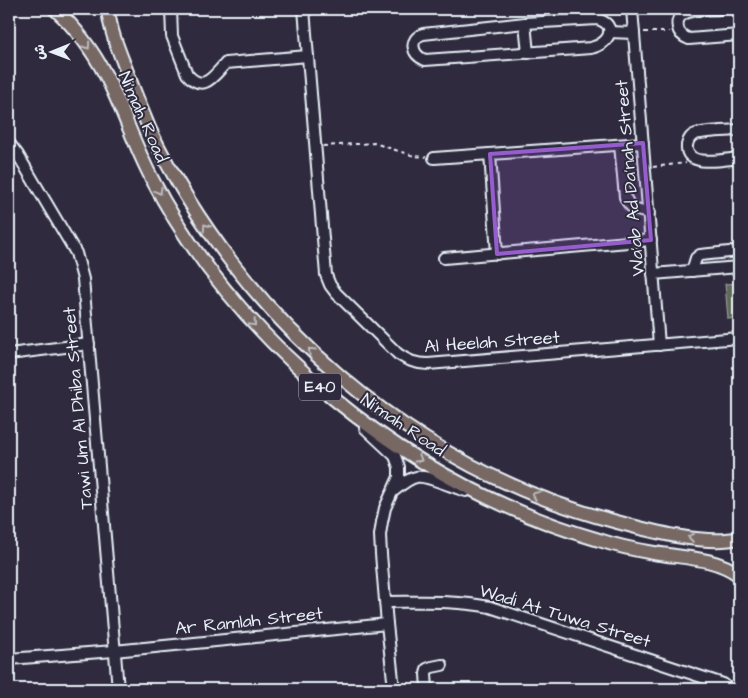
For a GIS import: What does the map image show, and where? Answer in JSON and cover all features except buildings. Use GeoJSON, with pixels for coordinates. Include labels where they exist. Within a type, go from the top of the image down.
{"type":"FeatureCollection","features":[{"type":"Feature","properties":{"kind":"main road","name":"Ni'mah Road"},"geometry":{"type":"LineString","coordinates":[[56,9],[73,27],[106,77],[151,178],[202,261],[264,335],[333,398],[418,459],[502,504],[579,534],[636,549],[712,562],[729,568],[739,575]]}},
{"type":"Feature","properties":{"kind":"main road","name":"Ni'mah Road"},"geometry":{"type":"LineString","coordinates":[[108,9],[117,48],[143,114],[170,168],[193,207],[218,245],[256,292],[297,337],[340,376],[385,412],[432,444],[482,471],[534,495],[584,513],[656,532],[717,540],[739,538]]}},
{"type":"Feature","properties":{"kind":"street"},"geometry":{"type":"LineString","coordinates":[[171,9],[172,36],[187,74],[198,82],[208,82],[216,76],[226,63],[308,56]]}},
{"type":"Feature","properties":{"kind":"street","name":"Al Heelah Street"},"geometry":{"type":"LineString","coordinates":[[304,9],[326,275],[336,293],[398,354],[414,363],[428,364],[739,338]]}},
{"type":"Feature","properties":{"kind":"street","name":"Wa'ab Ad Da'nah Street"},"geometry":{"type":"LineString","coordinates":[[632,9],[659,344]]}},
{"type":"Feature","properties":{"kind":"street"},"geometry":{"type":"LineString","coordinates":[[719,9],[685,12],[679,18],[679,31],[689,39],[739,35]]}},
{"type":"Feature","properties":{"kind":"street"},"geometry":{"type":"LineString","coordinates":[[597,19],[607,24],[609,32],[608,37],[598,46],[528,53],[424,60],[419,58],[413,47],[414,41],[423,34],[526,23],[597,19]]}},
{"type":"Feature","properties":{"kind":"street"},"geometry":{"type":"LineString","coordinates":[[526,23],[528,53]]}},
{"type":"Feature","properties":{"kind":"street"},"geometry":{"type":"LineString","coordinates":[[609,32],[634,33]]}},
{"type":"Feature","properties":{"kind":"street"},"geometry":{"type":"LineString","coordinates":[[739,130],[698,133],[691,137],[687,144],[687,151],[691,158],[698,161],[739,158]]}},
{"type":"Feature","properties":{"kind":"street"},"geometry":{"type":"LineString","coordinates":[[434,158],[643,143]]}},
{"type":"Feature","properties":{"kind":"street","name":"Tawi Um Al Dhiba Street"},"geometry":{"type":"LineString","coordinates":[[9,144],[18,155],[76,253],[83,280],[118,689]]}},
{"type":"Feature","properties":{"kind":"street"},"geometry":{"type":"LineString","coordinates":[[620,145],[625,197],[632,208],[649,213]]}},
{"type":"Feature","properties":{"kind":"street"},"geometry":{"type":"LineString","coordinates":[[490,154],[497,254]]}},
{"type":"Feature","properties":{"kind":"street"},"geometry":{"type":"LineString","coordinates":[[444,258],[651,240]]}},
{"type":"Feature","properties":{"kind":"street"},"geometry":{"type":"LineString","coordinates":[[692,271],[696,258],[700,255],[739,252]]}},
{"type":"Feature","properties":{"kind":"street"},"geometry":{"type":"LineString","coordinates":[[654,274],[739,267]]}},
{"type":"Feature","properties":{"kind":"street"},"geometry":{"type":"LineString","coordinates":[[9,354],[89,344]]}},
{"type":"Feature","properties":{"kind":"street"},"geometry":{"type":"LineString","coordinates":[[333,398],[395,456],[399,467],[399,477],[386,508],[380,535],[394,689]]}},
{"type":"Feature","properties":{"kind":"street"},"geometry":{"type":"LineString","coordinates":[[394,490],[410,479],[424,476],[502,504]]}},
{"type":"Feature","properties":{"kind":"street","name":"Wadi At Tuwa Street"},"geometry":{"type":"LineString","coordinates":[[386,602],[456,602],[490,607],[723,684],[729,689]]}},
{"type":"Feature","properties":{"kind":"street","name":"Ar Ramlah Street"},"geometry":{"type":"LineString","coordinates":[[9,659],[114,651],[387,624]]}},
{"type":"Feature","properties":{"kind":"street"},"geometry":{"type":"LineString","coordinates":[[427,689],[427,669],[432,666],[442,665]]}},
{"type":"Feature","properties":{"kind":"path"},"geometry":{"type":"LineString","coordinates":[[634,33],[679,31]]}},
{"type":"Feature","properties":{"kind":"path"},"geometry":{"type":"LineString","coordinates":[[316,147],[374,143],[414,156],[434,158]]}},
{"type":"Feature","properties":{"kind":"path"},"geometry":{"type":"LineString","coordinates":[[645,168],[698,161]]}},
{"type":"Feature","properties":{"kind":"highlighted area"},"geometry":{"type":"Polygon","coordinates":[[[643,143],[651,240],[497,254],[490,154],[643,143]]]}},
{"type":"Feature","properties":{"kind":"green space"},"geometry":{"type":"Polygon","coordinates":[[[739,283],[739,318],[728,319],[725,284],[739,283]]]}}]}
